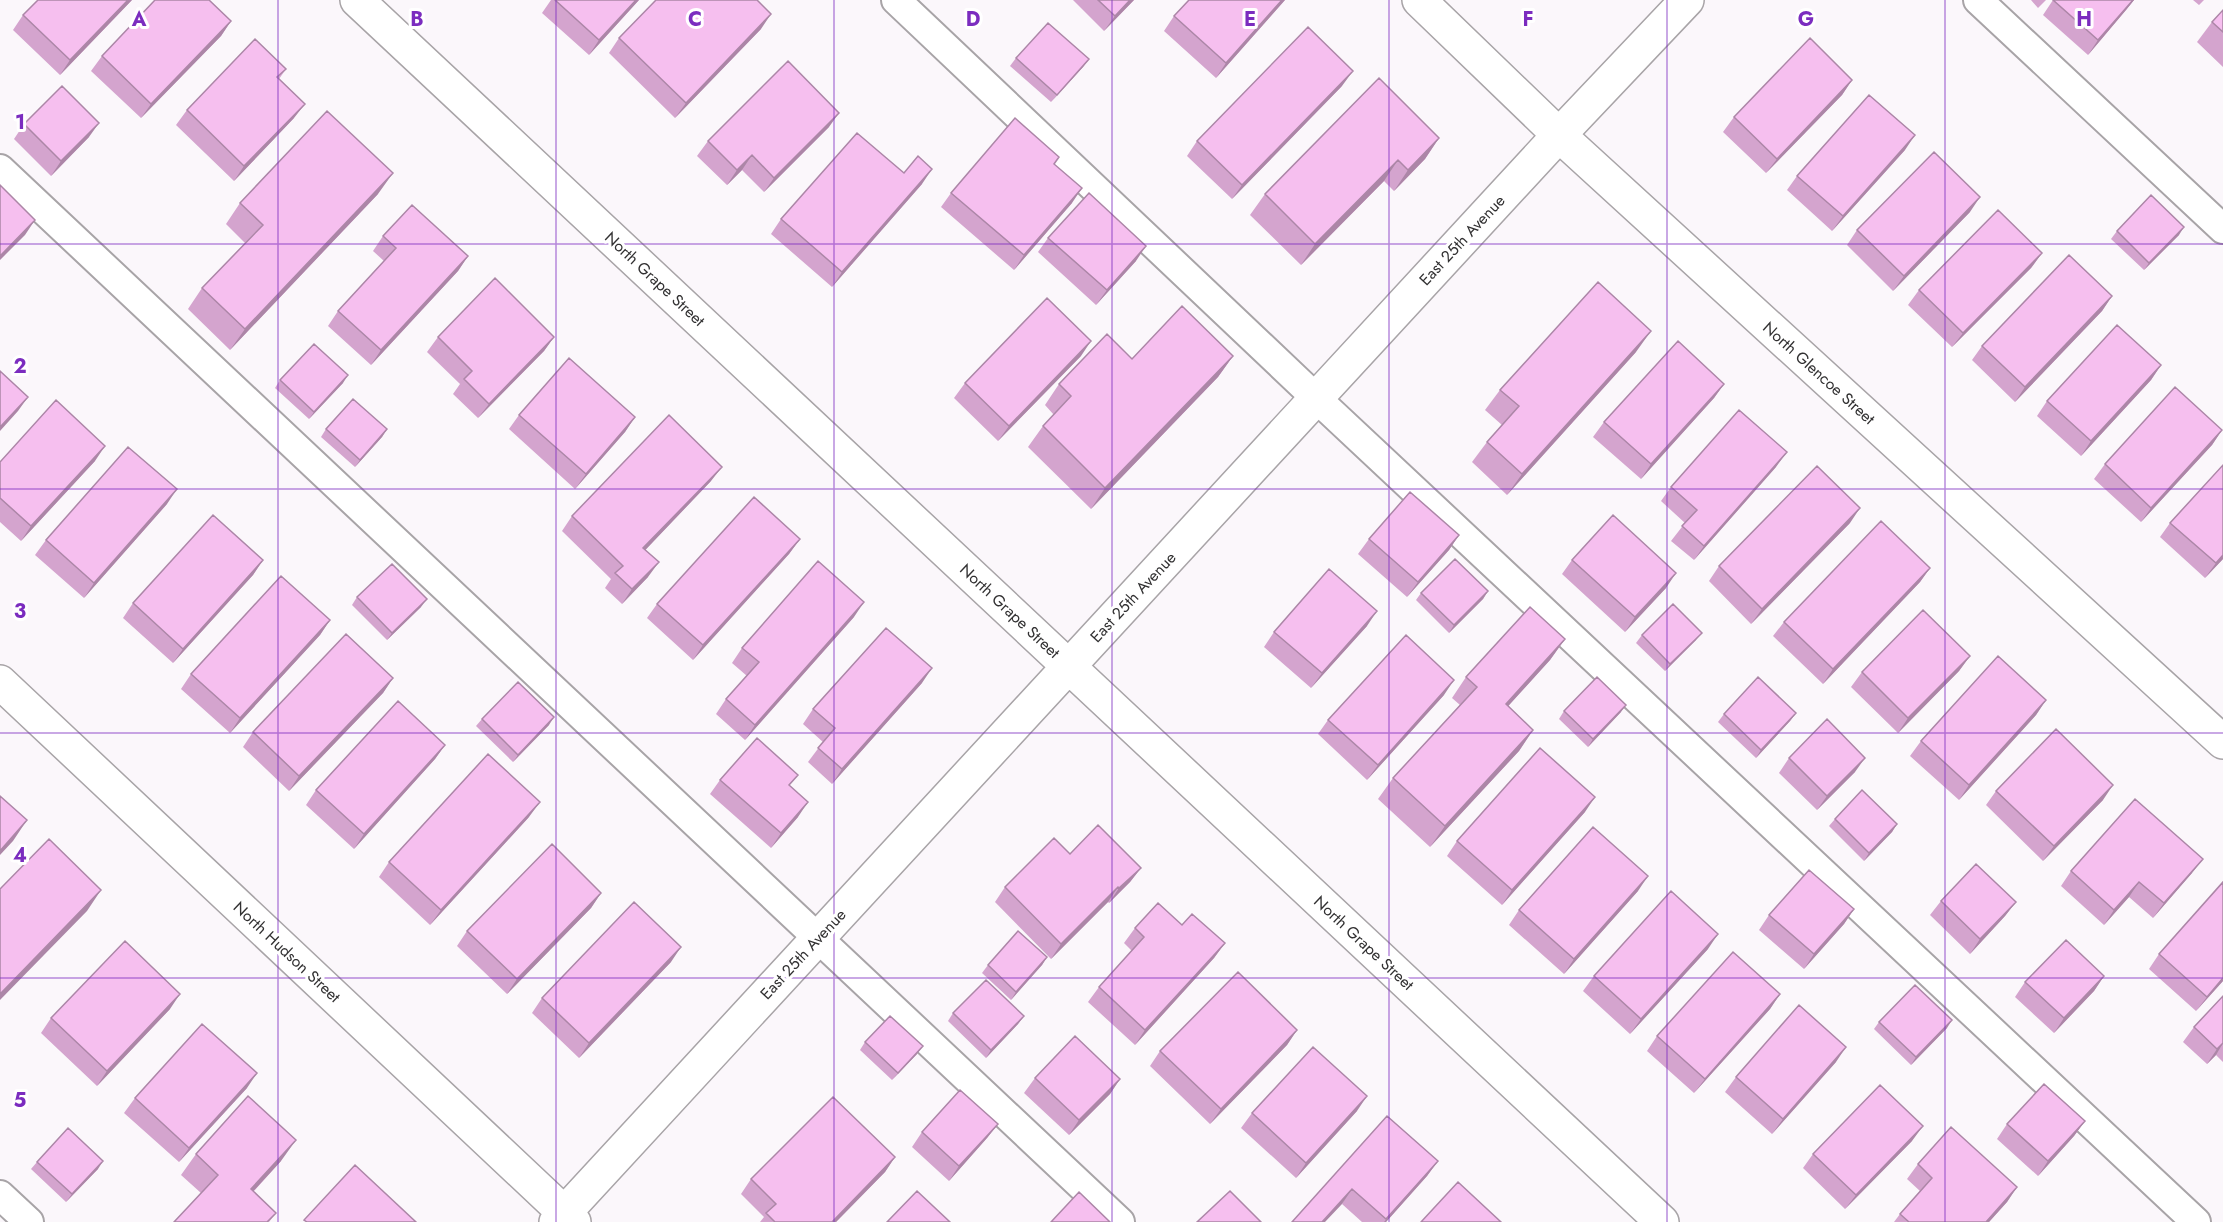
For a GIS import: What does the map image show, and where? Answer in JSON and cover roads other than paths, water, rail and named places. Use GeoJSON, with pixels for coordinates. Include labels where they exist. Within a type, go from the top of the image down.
{"type":"FeatureCollection","features":[{"type":"Feature","properties":{"kind":"street","name":"North Grape Street"},"geometry":{"type":"LineString","coordinates":[[357,0],[1662,1222]]}},
{"type":"Feature","properties":{"kind":"street","name":"North Glencoe Street"},"geometry":{"type":"LineString","coordinates":[[1419,0],[1559,135],[2223,742]]}},
{"type":"Feature","properties":{"kind":"street","name":"East 25th Avenue"},"geometry":{"type":"LineString","coordinates":[[565,1219],[818,938],[1559,135],[1687,0]]}},
{"type":"Feature","properties":{"kind":"street","name":"North Hudson Street"},"geometry":{"type":"LineString","coordinates":[[0,682],[565,1219]]}},
{"type":"Feature","properties":{"kind":"lane"},"geometry":{"type":"LineString","coordinates":[[896,0],[1316,398],[2196,1222]]}},
{"type":"Feature","properties":{"kind":"lane"},"geometry":{"type":"LineString","coordinates":[[1978,0],[2223,229]]}},
{"type":"Feature","properties":{"kind":"lane"},"geometry":{"type":"LineString","coordinates":[[0,169],[1120,1222]]}},
{"type":"Feature","properties":{"kind":"lane"},"geometry":{"type":"LineString","coordinates":[[0,1195],[29,1222]]}}]}
